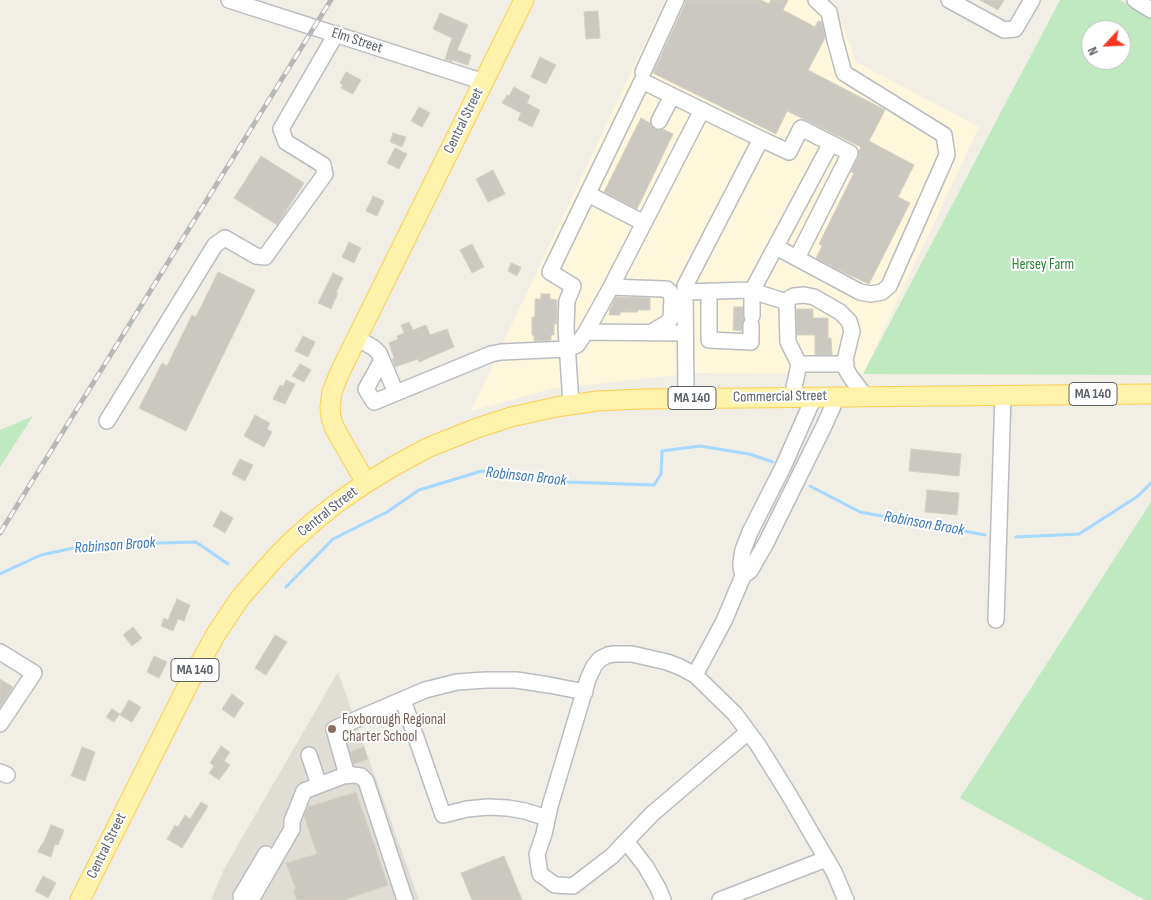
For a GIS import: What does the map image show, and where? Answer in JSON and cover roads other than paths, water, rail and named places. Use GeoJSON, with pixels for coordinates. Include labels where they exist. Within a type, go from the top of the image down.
{"type":"FeatureCollection","features":[{"type":"Feature","properties":{"kind":"main road","name":"Central Street"},"geometry":{"type":"LineString","coordinates":[[80,900],[184,692],[205,652],[231,611],[260,574],[292,540],[341,500],[366,483],[336,432],[331,417],[331,397],[336,381],[524,0]]}},
{"type":"Feature","properties":{"kind":"main road","name":"Commercial Street"},"geometry":{"type":"LineString","coordinates":[[366,483],[422,451],[477,428],[530,412],[571,404],[618,400],[686,398],[1151,394]]}},
{"type":"Feature","properties":{"kind":"street"},"geometry":{"type":"LineString","coordinates":[[643,72],[676,0]]}},
{"type":"Feature","properties":{"kind":"street"},"geometry":{"type":"LineString","coordinates":[[776,247],[860,292],[877,294],[886,290],[890,286],[947,155],[944,135],[844,73],[829,12],[816,0]]}},
{"type":"Feature","properties":{"kind":"street"},"geometry":{"type":"LineString","coordinates":[[948,0],[1004,30],[1015,29],[1032,0]]}},
{"type":"Feature","properties":{"kind":"street"},"geometry":{"type":"LineString","coordinates":[[1135,0],[1151,10]]}},
{"type":"Feature","properties":{"kind":"street","name":"Elm Street"},"geometry":{"type":"LineString","coordinates":[[236,1],[273,6],[336,34],[484,82]]}},
{"type":"Feature","properties":{"kind":"street"},"geometry":{"type":"LineString","coordinates":[[107,421],[215,245],[225,238],[256,256],[265,257],[325,174],[323,165],[286,142],[281,129],[336,34]]}},
{"type":"Feature","properties":{"kind":"street"},"geometry":{"type":"LineString","coordinates":[[571,404],[567,349],[567,307],[573,286],[550,272],[642,81],[789,152],[801,128],[850,153],[797,258]]}},
{"type":"Feature","properties":{"kind":"street"},"geometry":{"type":"LineString","coordinates":[[659,121],[672,96]]}},
{"type":"Feature","properties":{"kind":"street"},"geometry":{"type":"LineString","coordinates":[[382,360],[366,389],[374,402],[491,354],[567,349],[577,345],[613,283],[702,110]]}},
{"type":"Feature","properties":{"kind":"street"},"geometry":{"type":"LineString","coordinates":[[686,398],[685,287],[761,139]]}},
{"type":"Feature","properties":{"kind":"street"},"geometry":{"type":"LineString","coordinates":[[710,291],[709,340],[751,342],[752,291],[831,143]]}},
{"type":"Feature","properties":{"kind":"street"},"geometry":{"type":"LineString","coordinates":[[588,194],[644,223]]}},
{"type":"Feature","properties":{"kind":"street"},"geometry":{"type":"LineString","coordinates":[[613,283],[671,280],[685,287],[710,291],[752,291],[787,302]]}},
{"type":"Feature","properties":{"kind":"street"},"geometry":{"type":"LineString","coordinates":[[613,283],[664,289],[670,292],[672,299],[671,318],[667,323],[650,333]]}},
{"type":"Feature","properties":{"kind":"street"},"geometry":{"type":"LineString","coordinates":[[792,397],[799,364],[787,338],[787,302],[794,296],[809,295],[843,314],[848,321],[852,331],[846,355],[846,364],[850,376],[865,396]]}},
{"type":"Feature","properties":{"kind":"street"},"geometry":{"type":"LineString","coordinates":[[586,332],[684,333]]}},
{"type":"Feature","properties":{"kind":"street"},"geometry":{"type":"LineString","coordinates":[[357,338],[379,353],[396,393]]}},
{"type":"Feature","properties":{"kind":"street"},"geometry":{"type":"LineString","coordinates":[[799,364],[846,364]]}},
{"type":"Feature","properties":{"kind":"street"},"geometry":{"type":"LineString","coordinates":[[996,620],[1002,395]]}},
{"type":"Feature","properties":{"kind":"street"},"geometry":{"type":"LineString","coordinates":[[743,576],[741,563],[750,532],[784,467],[814,397]]}},
{"type":"Feature","properties":{"kind":"street"},"geometry":{"type":"LineString","coordinates":[[695,675],[724,621],[743,576],[755,564],[776,523],[837,397]]}},
{"type":"Feature","properties":{"kind":"street"},"geometry":{"type":"LineString","coordinates":[[759,514],[776,523]]}},
{"type":"Feature","properties":{"kind":"street"},"geometry":{"type":"LineString","coordinates":[[0,652],[34,673],[0,724]]}},
{"type":"Feature","properties":{"kind":"street"},"geometry":{"type":"LineString","coordinates":[[748,732],[652,814],[612,856],[572,886],[556,885],[540,874],[537,854],[588,679],[594,666],[600,659],[614,654],[632,654],[667,662],[695,675],[728,706],[748,732],[780,779],[826,859],[846,900]]}},
{"type":"Feature","properties":{"kind":"street"},"geometry":{"type":"LineString","coordinates":[[347,775],[334,729],[425,690],[456,682],[516,680],[585,692]]}},
{"type":"Feature","properties":{"kind":"street"},"geometry":{"type":"LineString","coordinates":[[403,700],[443,815],[488,807],[525,811],[547,818]]}},
{"type":"Feature","properties":{"kind":"street"},"geometry":{"type":"LineString","coordinates":[[309,755],[319,785]]}},
{"type":"Feature","properties":{"kind":"street"},"geometry":{"type":"LineString","coordinates":[[251,900],[292,829],[292,821],[304,791],[343,776],[353,775],[361,776],[366,781],[404,900]]}},
{"type":"Feature","properties":{"kind":"street"},"geometry":{"type":"LineString","coordinates":[[242,900],[241,896],[285,823],[292,821]]}},
{"type":"Feature","properties":{"kind":"street"},"geometry":{"type":"LineString","coordinates":[[626,841],[646,867],[663,900]]}},
{"type":"Feature","properties":{"kind":"street"},"geometry":{"type":"LineString","coordinates":[[720,900],[826,859]]}},
{"type":"Feature","properties":{"kind":"waterway","name":"Robinson Brook"},"geometry":{"type":"LineString","coordinates":[[286,587],[333,539],[387,512],[419,490],[482,471],[567,482],[654,485],[661,474],[662,451],[700,446],[749,454],[773,462]]}},
{"type":"Feature","properties":{"kind":"waterway","name":"Robinson Brook"},"geometry":{"type":"LineString","coordinates":[[1016,537],[1079,534],[1132,500],[1151,483]]}},
{"type":"Feature","properties":{"kind":"waterway","name":"Robinson Brook"},"geometry":{"type":"LineString","coordinates":[[810,486],[860,512],[985,535]]}},
{"type":"Feature","properties":{"kind":"waterway","name":"Robinson Brook"},"geometry":{"type":"LineString","coordinates":[[0,574],[41,555],[87,545],[196,542],[228,564]]}},
{"type":"Feature","properties":{"kind":"railway"},"geometry":{"type":"LineString","coordinates":[[0,533],[331,0]]}},
{"type":"Feature","properties":{"kind":"place","name":"Foxborough Regional Charter School"},"geometry":{"type":"Point","coordinates":[332,729]}},
{"type":"Feature","properties":{"kind":"park label","name":"Hersey Farm"},"geometry":{"type":"Point","coordinates":[1043,265]}}]}
